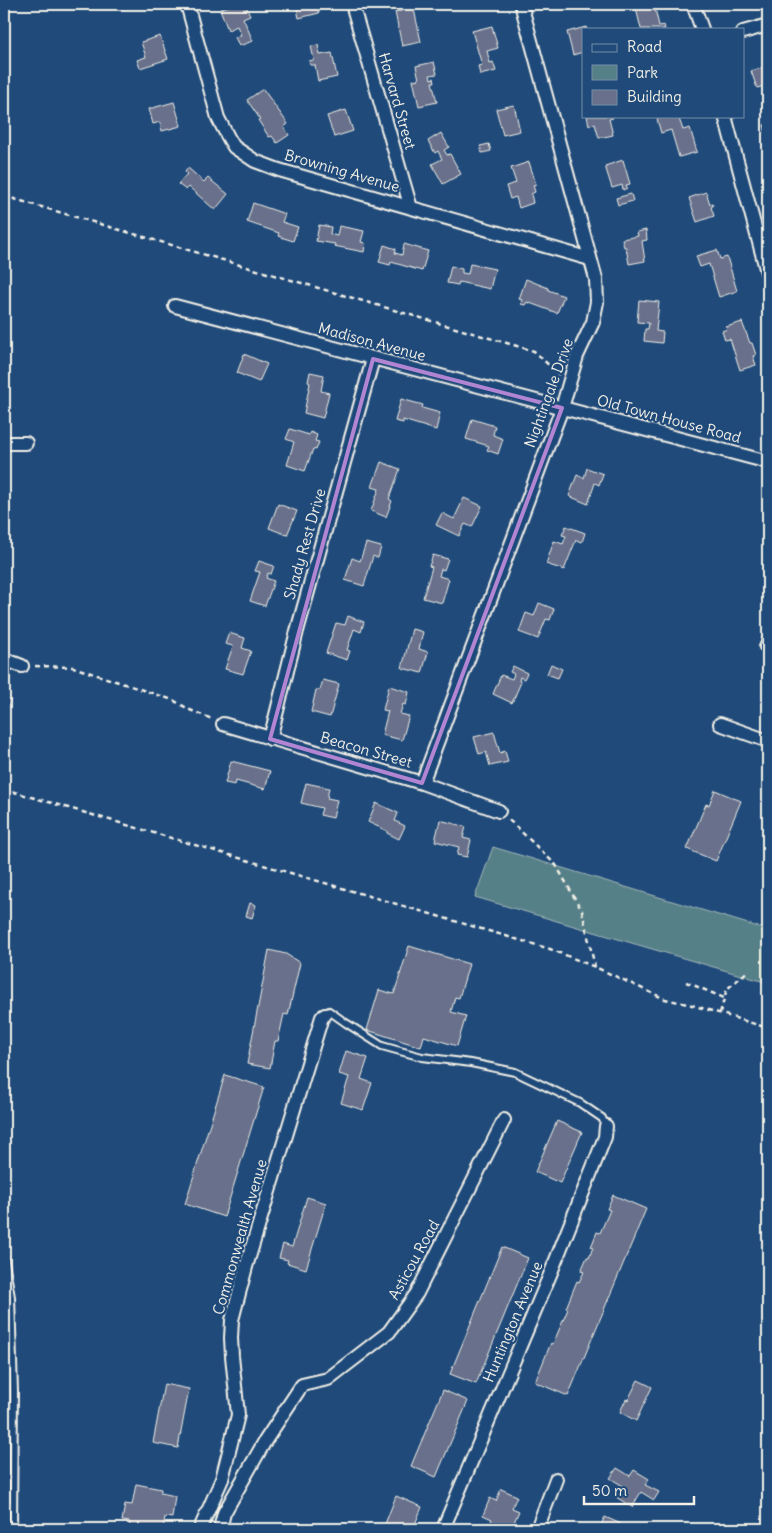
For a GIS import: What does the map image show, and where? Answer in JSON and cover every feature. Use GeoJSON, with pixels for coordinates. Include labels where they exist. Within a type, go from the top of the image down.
{"type":"FeatureCollection","features":[{"type":"Feature","properties":{"kind":"street","name":"Browning Avenue"},"geometry":{"type":"LineString","coordinates":[[188,4],[218,118],[234,147],[255,161],[279,170],[590,259]]}},
{"type":"Feature","properties":{"kind":"street","name":"Harvard Street"},"geometry":{"type":"LineString","coordinates":[[352,4],[411,208]]}},
{"type":"Feature","properties":{"kind":"street","name":"Nightingale Drive"},"geometry":{"type":"LineString","coordinates":[[422,783],[562,408],[577,356],[594,322],[597,302],[596,279],[521,4]]}},
{"type":"Feature","properties":{"kind":"street"},"geometry":{"type":"LineString","coordinates":[[693,4],[702,28]]}},
{"type":"Feature","properties":{"kind":"street"},"geometry":{"type":"LineString","coordinates":[[744,32],[768,25]]}},
{"type":"Feature","properties":{"kind":"street"},"geometry":{"type":"LineString","coordinates":[[726,118],[768,276]]}},
{"type":"Feature","properties":{"kind":"street","name":"Madison Avenue"},"geometry":{"type":"LineString","coordinates":[[175,306],[562,408]]}},
{"type":"Feature","properties":{"kind":"street","name":"Shady Rest Drive"},"geometry":{"type":"LineString","coordinates":[[270,739],[297,631],[373,359]]}},
{"type":"Feature","properties":{"kind":"street","name":"Old Town House Road"},"geometry":{"type":"LineString","coordinates":[[562,408],[768,462]]}},
{"type":"Feature","properties":{"kind":"street"},"geometry":{"type":"LineString","coordinates":[[4,443],[26,443]]}},
{"type":"Feature","properties":{"kind":"street"},"geometry":{"type":"LineString","coordinates":[[4,660],[22,666]]}},
{"type":"Feature","properties":{"kind":"street","name":"Beacon Street"},"geometry":{"type":"LineString","coordinates":[[223,724],[422,783],[499,811]]}},
{"type":"Feature","properties":{"kind":"street"},"geometry":{"type":"LineString","coordinates":[[720,724],[768,741]]}},
{"type":"Feature","properties":{"kind":"street","name":"Commonwealth Avenue"},"geometry":{"type":"LineString","coordinates":[[200,1529],[222,1479],[238,1415],[232,1356],[232,1320],[292,1113],[322,1017],[325,1015]]}},
{"type":"Feature","properties":{"kind":"street","name":"Asticou Road"},"geometry":{"type":"LineString","coordinates":[[220,1529],[224,1513],[265,1441],[302,1385],[328,1378],[389,1332],[417,1293],[504,1120]]}},
{"type":"Feature","properties":{"kind":"street","name":"Huntington Avenue"},"geometry":{"type":"LineString","coordinates":[[443,1529],[552,1270],[605,1137],[606,1126]]}},
{"type":"Feature","properties":{"kind":"street"},"geometry":{"type":"LineString","coordinates":[[537,1529],[556,1479]]}},
{"type":"Feature","properties":{"kind":"lane"},"geometry":{"type":"LineString","coordinates":[[768,635],[763,646],[768,650]]}},
{"type":"Feature","properties":{"kind":"lane"},"geometry":{"type":"LineString","coordinates":[[325,1015],[329,1011],[382,1046],[422,1057],[471,1063],[515,1072],[580,1103],[602,1118],[606,1126]]}},
{"type":"Feature","properties":{"kind":"lane"},"geometry":{"type":"LineString","coordinates":[[4,1255],[11,1306],[14,1391],[13,1529]]}},
{"type":"Feature","properties":{"kind":"lane"},"geometry":{"type":"LineString","coordinates":[[4,1506],[12,1505]]}},
{"type":"Feature","properties":{"kind":"path"},"geometry":{"type":"LineString","coordinates":[[4,196],[534,351],[569,384]]}},
{"type":"Feature","properties":{"kind":"path"},"geometry":{"type":"LineString","coordinates":[[22,666],[73,668],[173,700],[190,710],[223,724]]}},
{"type":"Feature","properties":{"kind":"path"},"geometry":{"type":"LineString","coordinates":[[4,789],[550,949],[665,999],[768,1028]]}},
{"type":"Feature","properties":{"kind":"path"},"geometry":{"type":"LineString","coordinates":[[499,811],[556,865],[582,911],[595,967]]}},
{"type":"Feature","properties":{"kind":"path"},"geometry":{"type":"LineString","coordinates":[[720,1013],[727,988],[749,970]]}},
{"type":"Feature","properties":{"kind":"path"},"geometry":{"type":"LineString","coordinates":[[686,982],[724,998]]}},
{"type":"Feature","properties":{"kind":"highlighted area"},"geometry":{"type":"Polygon","coordinates":[[[373,359],[562,408],[422,783],[270,739],[373,359]]]}},
{"type":"Feature","properties":{"kind":"green space"},"geometry":{"type":"Polygon","coordinates":[[[493,847],[768,930],[768,983],[475,897],[493,847]]]}},
{"type":"Feature","properties":{"kind":"building"},"geometry":{"type":"Polygon","coordinates":[[[119,4],[136,4],[137,5],[121,9],[119,4]]]}},
{"type":"Feature","properties":{"kind":"building"},"geometry":{"type":"Polygon","coordinates":[[[234,4],[245,4],[250,15],[243,18],[253,41],[239,46],[235,37],[241,35],[237,26],[228,30],[220,9],[234,4]]]}},
{"type":"Feature","properties":{"kind":"building"},"geometry":{"type":"Polygon","coordinates":[[[296,4],[316,4],[319,13],[299,18],[296,4]]]}},
{"type":"Feature","properties":{"kind":"building"},"geometry":{"type":"Polygon","coordinates":[[[400,4],[416,4],[417,8],[414,9],[421,42],[402,46],[395,12],[401,11],[400,4]]]}},
{"type":"Feature","properties":{"kind":"building"},"geometry":{"type":"Polygon","coordinates":[[[562,4],[572,4],[572,6],[564,8],[562,4]]]}},
{"type":"Feature","properties":{"kind":"building"},"geometry":{"type":"Polygon","coordinates":[[[635,4],[654,4],[659,26],[664,25],[665,28],[641,28],[635,4]]]}},
{"type":"Feature","properties":{"kind":"building"},"geometry":{"type":"Polygon","coordinates":[[[492,26],[498,48],[487,51],[490,63],[493,62],[496,71],[480,75],[478,66],[482,65],[472,31],[492,26]]]}},
{"type":"Feature","properties":{"kind":"building"},"geometry":{"type":"Polygon","coordinates":[[[582,28],[582,52],[573,55],[567,32],[582,28]]]}},
{"type":"Feature","properties":{"kind":"building"},"geometry":{"type":"Polygon","coordinates":[[[160,36],[168,59],[140,68],[137,60],[146,57],[141,42],[160,36]]]}},
{"type":"Feature","properties":{"kind":"building"},"geometry":{"type":"Polygon","coordinates":[[[318,45],[320,55],[332,53],[337,77],[318,81],[315,65],[310,65],[309,61],[314,60],[311,46],[318,45]]]}},
{"type":"Feature","properties":{"kind":"building"},"geometry":{"type":"Polygon","coordinates":[[[434,62],[437,74],[430,75],[431,79],[434,78],[435,82],[432,82],[437,102],[419,106],[413,80],[419,79],[416,66],[434,62]]]}},
{"type":"Feature","properties":{"kind":"building"},"geometry":{"type":"Polygon","coordinates":[[[768,66],[768,85],[757,88],[751,71],[768,66]]]}},
{"type":"Feature","properties":{"kind":"building"},"geometry":{"type":"Polygon","coordinates":[[[263,89],[288,124],[284,127],[289,135],[277,143],[272,136],[269,137],[247,100],[263,89]]]}},
{"type":"Feature","properties":{"kind":"building"},"geometry":{"type":"Polygon","coordinates":[[[174,102],[181,126],[162,131],[160,122],[153,124],[149,109],[174,102]]]}},
{"type":"Feature","properties":{"kind":"building"},"geometry":{"type":"Polygon","coordinates":[[[514,105],[520,131],[503,135],[496,109],[514,105]]]}},
{"type":"Feature","properties":{"kind":"building"},"geometry":{"type":"Polygon","coordinates":[[[346,110],[353,131],[334,137],[327,116],[346,110]]]}},
{"type":"Feature","properties":{"kind":"building"},"geometry":{"type":"Polygon","coordinates":[[[587,118],[613,118],[609,119],[613,135],[599,138],[595,124],[589,125],[587,118]]]}},
{"type":"Feature","properties":{"kind":"building"},"geometry":{"type":"Polygon","coordinates":[[[679,118],[683,130],[690,128],[697,152],[679,157],[671,130],[661,133],[657,119],[679,118]]]}},
{"type":"Feature","properties":{"kind":"building"},"geometry":{"type":"Polygon","coordinates":[[[768,124],[768,142],[764,125],[768,124]]]}},
{"type":"Feature","properties":{"kind":"building"},"geometry":{"type":"Polygon","coordinates":[[[441,133],[449,147],[444,150],[447,155],[450,154],[461,174],[443,184],[432,164],[442,159],[438,151],[435,153],[428,141],[441,133]]]}},
{"type":"Feature","properties":{"kind":"building"},"geometry":{"type":"Polygon","coordinates":[[[489,144],[491,151],[482,153],[480,146],[489,144]]]}},
{"type":"Feature","properties":{"kind":"building"},"geometry":{"type":"Polygon","coordinates":[[[623,160],[630,184],[626,185],[627,188],[623,190],[622,185],[612,188],[605,166],[623,160]]]}},
{"type":"Feature","properties":{"kind":"building"},"geometry":{"type":"Polygon","coordinates":[[[529,162],[536,184],[533,185],[535,192],[531,194],[533,203],[519,208],[516,197],[510,199],[506,186],[516,183],[511,168],[529,162]]]}},
{"type":"Feature","properties":{"kind":"building"},"geometry":{"type":"Polygon","coordinates":[[[188,168],[204,182],[208,178],[228,194],[215,210],[189,187],[186,190],[178,184],[187,174],[185,172],[188,168]]]}},
{"type":"Feature","properties":{"kind":"building"},"geometry":{"type":"Polygon","coordinates":[[[706,192],[710,204],[712,203],[713,206],[711,207],[714,216],[697,222],[689,198],[706,192]]]}},
{"type":"Feature","properties":{"kind":"building"},"geometry":{"type":"Polygon","coordinates":[[[631,194],[633,201],[618,205],[616,198],[631,194]]]}},
{"type":"Feature","properties":{"kind":"building"},"geometry":{"type":"Polygon","coordinates":[[[253,203],[285,214],[282,222],[298,227],[293,241],[278,236],[279,233],[247,222],[253,203]]]}},
{"type":"Feature","properties":{"kind":"building"},"geometry":{"type":"Polygon","coordinates":[[[319,225],[331,227],[330,234],[337,236],[339,226],[364,231],[361,242],[365,243],[364,252],[316,241],[319,225]]]}},
{"type":"Feature","properties":{"kind":"building"},"geometry":{"type":"Polygon","coordinates":[[[646,230],[647,240],[642,241],[645,261],[629,264],[626,247],[624,247],[622,239],[638,236],[637,232],[646,230]]]}},
{"type":"Feature","properties":{"kind":"building"},"geometry":{"type":"Polygon","coordinates":[[[404,244],[428,251],[422,271],[391,262],[390,265],[379,262],[384,245],[396,249],[395,253],[402,255],[404,244]]]}},
{"type":"Feature","properties":{"kind":"building"},"geometry":{"type":"Polygon","coordinates":[[[717,250],[720,259],[727,257],[737,291],[719,297],[709,264],[700,267],[696,256],[717,250]]]}},
{"type":"Feature","properties":{"kind":"building"},"geometry":{"type":"Polygon","coordinates":[[[470,264],[495,269],[490,289],[459,282],[458,285],[447,283],[451,266],[462,269],[462,273],[468,274],[470,264]]]}},
{"type":"Feature","properties":{"kind":"building"},"geometry":{"type":"Polygon","coordinates":[[[526,279],[564,296],[557,313],[527,302],[525,305],[521,304],[522,300],[519,299],[526,279]]]}},
{"type":"Feature","properties":{"kind":"building"},"geometry":{"type":"Polygon","coordinates":[[[639,300],[659,302],[656,331],[663,332],[662,343],[644,341],[645,329],[648,329],[649,323],[637,322],[639,300]]]}},
{"type":"Feature","properties":{"kind":"building"},"geometry":{"type":"Polygon","coordinates":[[[742,322],[756,355],[753,356],[756,365],[740,370],[730,339],[725,340],[722,331],[727,329],[726,327],[742,322]]]}},
{"type":"Feature","properties":{"kind":"building"},"geometry":{"type":"Polygon","coordinates":[[[244,354],[267,364],[259,382],[237,373],[244,354]]]}},
{"type":"Feature","properties":{"kind":"building"},"geometry":{"type":"Polygon","coordinates":[[[310,372],[324,375],[321,391],[329,393],[323,418],[304,413],[310,383],[308,382],[310,372]]]}},
{"type":"Feature","properties":{"kind":"building"},"geometry":{"type":"Polygon","coordinates":[[[401,399],[423,405],[422,408],[440,413],[436,430],[403,420],[403,423],[395,421],[401,399]]]}},
{"type":"Feature","properties":{"kind":"building"},"geometry":{"type":"Polygon","coordinates":[[[472,419],[495,426],[493,435],[503,439],[498,454],[487,450],[489,446],[466,439],[472,419]]]}},
{"type":"Feature","properties":{"kind":"building"},"geometry":{"type":"Polygon","coordinates":[[[290,429],[309,435],[310,432],[317,435],[315,441],[319,442],[316,450],[313,449],[305,471],[287,465],[294,442],[286,439],[290,429]]]}},
{"type":"Feature","properties":{"kind":"building"},"geometry":{"type":"Polygon","coordinates":[[[381,462],[400,469],[389,499],[392,501],[386,517],[371,511],[379,489],[372,487],[381,462]]]}},
{"type":"Feature","properties":{"kind":"building"},"geometry":{"type":"Polygon","coordinates":[[[587,468],[603,474],[599,485],[595,483],[588,504],[569,496],[577,475],[584,478],[587,468]]]}},
{"type":"Feature","properties":{"kind":"building"},"geometry":{"type":"Polygon","coordinates":[[[464,498],[482,506],[472,527],[465,524],[459,536],[436,525],[442,513],[454,519],[464,498]]]}},
{"type":"Feature","properties":{"kind":"building"},"geometry":{"type":"Polygon","coordinates":[[[278,504],[297,511],[287,535],[269,528],[278,504]]]}},
{"type":"Feature","properties":{"kind":"building"},"geometry":{"type":"Polygon","coordinates":[[[566,526],[585,533],[582,542],[576,540],[564,570],[546,564],[554,541],[563,544],[566,536],[562,535],[566,526]]]}},
{"type":"Feature","properties":{"kind":"building"},"geometry":{"type":"Polygon","coordinates":[[[366,543],[381,547],[378,558],[373,556],[364,586],[345,580],[352,558],[360,561],[366,543]]]}},
{"type":"Feature","properties":{"kind":"building"},"geometry":{"type":"Polygon","coordinates":[[[433,555],[448,559],[444,570],[441,569],[439,576],[449,579],[442,603],[423,598],[432,567],[429,566],[433,555]]]}},
{"type":"Feature","properties":{"kind":"building"},"geometry":{"type":"Polygon","coordinates":[[[259,561],[274,566],[271,574],[268,573],[266,578],[274,581],[265,606],[250,601],[260,572],[255,571],[259,561]]]}},
{"type":"Feature","properties":{"kind":"building"},"geometry":{"type":"Polygon","coordinates":[[[539,603],[554,609],[550,620],[546,619],[538,639],[519,632],[526,613],[534,616],[539,603]]]}},
{"type":"Feature","properties":{"kind":"building"},"geometry":{"type":"Polygon","coordinates":[[[348,616],[364,622],[361,632],[354,629],[347,650],[350,651],[347,660],[326,653],[336,623],[345,625],[348,616]]]}},
{"type":"Feature","properties":{"kind":"building"},"geometry":{"type":"Polygon","coordinates":[[[412,629],[423,632],[419,649],[428,652],[422,673],[402,668],[412,629]]]}},
{"type":"Feature","properties":{"kind":"building"},"geometry":{"type":"Polygon","coordinates":[[[229,633],[245,638],[242,648],[251,651],[243,674],[225,669],[233,646],[225,644],[229,633]]]}},
{"type":"Feature","properties":{"kind":"building"},"geometry":{"type":"Polygon","coordinates":[[[551,664],[562,669],[558,678],[547,674],[551,664]]]}},
{"type":"Feature","properties":{"kind":"building"},"geometry":{"type":"Polygon","coordinates":[[[513,666],[527,673],[524,679],[520,677],[519,681],[521,682],[512,703],[493,694],[501,675],[512,679],[514,674],[510,672],[513,666]]]}},
{"type":"Feature","properties":{"kind":"building"},"geometry":{"type":"Polygon","coordinates":[[[323,680],[339,684],[330,717],[311,712],[316,690],[320,690],[323,680]]]}},
{"type":"Feature","properties":{"kind":"building"},"geometry":{"type":"Polygon","coordinates":[[[389,686],[409,692],[406,705],[403,704],[400,714],[409,716],[402,740],[382,735],[388,711],[383,710],[389,686]]]}},
{"type":"Feature","properties":{"kind":"building"},"geometry":{"type":"Polygon","coordinates":[[[4,698],[10,700],[5,718],[4,718],[4,698]]]}},
{"type":"Feature","properties":{"kind":"building"},"geometry":{"type":"Polygon","coordinates":[[[494,732],[500,753],[505,751],[508,762],[490,766],[486,752],[479,754],[474,737],[494,732]]]}},
{"type":"Feature","properties":{"kind":"building"},"geometry":{"type":"Polygon","coordinates":[[[231,761],[270,771],[265,789],[236,781],[235,785],[225,783],[231,761]]]}},
{"type":"Feature","properties":{"kind":"building"},"geometry":{"type":"Polygon","coordinates":[[[306,783],[329,788],[327,798],[337,800],[333,818],[320,815],[322,808],[301,803],[306,783]]]}},
{"type":"Feature","properties":{"kind":"building"},"geometry":{"type":"Polygon","coordinates":[[[715,790],[741,801],[716,861],[687,849],[706,804],[709,805],[715,790]]]}},
{"type":"Feature","properties":{"kind":"building"},"geometry":{"type":"Polygon","coordinates":[[[376,803],[398,813],[395,821],[405,826],[399,839],[368,822],[376,803]]]}},
{"type":"Feature","properties":{"kind":"building"},"geometry":{"type":"Polygon","coordinates":[[[440,820],[466,827],[463,838],[471,840],[467,857],[457,855],[459,847],[435,841],[440,820]]]}},
{"type":"Feature","properties":{"kind":"building"},"geometry":{"type":"Polygon","coordinates":[[[250,903],[256,905],[252,918],[246,916],[250,903]]]}},
{"type":"Feature","properties":{"kind":"building"},"geometry":{"type":"Polygon","coordinates":[[[409,946],[469,964],[459,998],[455,997],[451,1012],[466,1016],[457,1046],[424,1036],[421,1047],[367,1030],[379,990],[394,994],[409,946]]]}},
{"type":"Feature","properties":{"kind":"building"},"geometry":{"type":"Polygon","coordinates":[[[269,950],[286,954],[300,963],[288,1015],[284,1014],[278,1041],[275,1041],[270,1068],[247,1064],[269,950]]]}},
{"type":"Feature","properties":{"kind":"building"},"geometry":{"type":"Polygon","coordinates":[[[346,1051],[368,1058],[361,1079],[372,1083],[363,1110],[341,1103],[349,1077],[339,1074],[346,1051]]]}},
{"type":"Feature","properties":{"kind":"building"},"geometry":{"type":"Polygon","coordinates":[[[225,1075],[264,1087],[224,1217],[185,1204],[225,1075]]]}},
{"type":"Feature","properties":{"kind":"building"},"geometry":{"type":"Polygon","coordinates":[[[557,1121],[582,1132],[560,1183],[535,1172],[557,1121]]]}},
{"type":"Feature","properties":{"kind":"building"},"geometry":{"type":"Polygon","coordinates":[[[613,1195],[646,1209],[568,1396],[535,1382],[568,1309],[566,1308],[577,1281],[579,1282],[584,1272],[581,1271],[587,1257],[589,1258],[597,1232],[600,1233],[610,1210],[607,1209],[613,1195]]]}},
{"type":"Feature","properties":{"kind":"building"},"geometry":{"type":"Polygon","coordinates":[[[307,1197],[326,1203],[306,1269],[287,1263],[288,1260],[279,1258],[283,1244],[292,1247],[307,1197]]]}},
{"type":"Feature","properties":{"kind":"building"},"geometry":{"type":"Polygon","coordinates":[[[502,1247],[528,1258],[476,1384],[450,1374],[502,1247]]]}},
{"type":"Feature","properties":{"kind":"building"},"geometry":{"type":"Polygon","coordinates":[[[638,1380],[652,1387],[636,1421],[620,1412],[638,1380]]]}},
{"type":"Feature","properties":{"kind":"building"},"geometry":{"type":"Polygon","coordinates":[[[164,1384],[189,1389],[178,1448],[153,1443],[164,1384]]]}},
{"type":"Feature","properties":{"kind":"building"},"geometry":{"type":"Polygon","coordinates":[[[443,1390],[468,1401],[436,1477],[411,1466],[443,1390]]]}},
{"type":"Feature","properties":{"kind":"building"},"geometry":{"type":"Polygon","coordinates":[[[617,1468],[630,1476],[634,1470],[649,1479],[645,1485],[659,1492],[654,1500],[641,1492],[632,1507],[616,1497],[623,1486],[610,1478],[617,1468]]]}},
{"type":"Feature","properties":{"kind":"building"},"geometry":{"type":"Polygon","coordinates":[[[136,1484],[161,1489],[161,1493],[175,1496],[172,1518],[165,1517],[163,1529],[129,1529],[130,1522],[122,1521],[125,1504],[132,1505],[136,1484]]]}},
{"type":"Feature","properties":{"kind":"building"},"geometry":{"type":"Polygon","coordinates":[[[501,1489],[517,1496],[512,1508],[519,1511],[511,1529],[499,1529],[489,1526],[492,1519],[483,1515],[490,1498],[496,1501],[501,1489]]]}},
{"type":"Feature","properties":{"kind":"building"},"geometry":{"type":"Polygon","coordinates":[[[396,1496],[422,1507],[413,1529],[383,1529],[396,1496]]]}},
{"type":"Feature","properties":{"kind":"building"},"geometry":{"type":"Polygon","coordinates":[[[605,1517],[621,1524],[619,1529],[599,1529],[605,1517]]]}}]}
